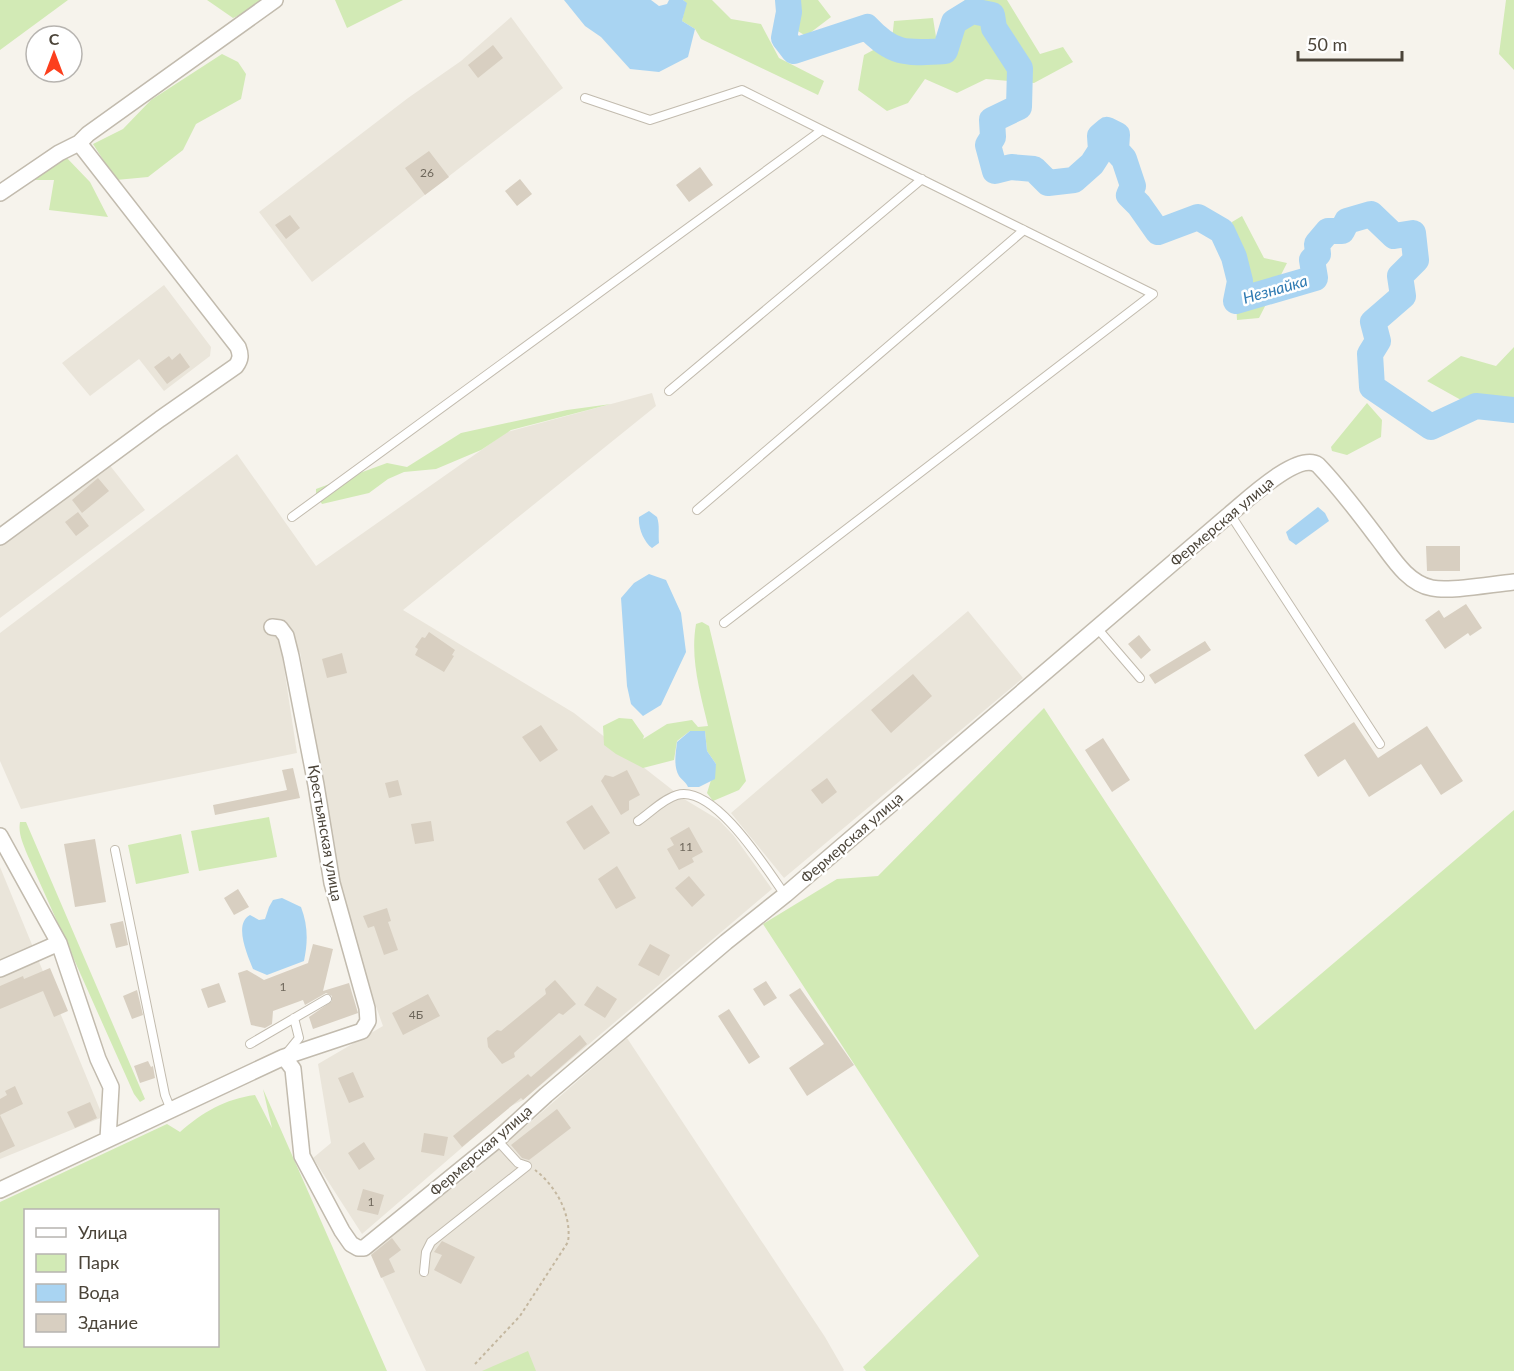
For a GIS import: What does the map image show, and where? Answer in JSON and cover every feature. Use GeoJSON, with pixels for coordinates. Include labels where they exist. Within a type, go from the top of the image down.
{"type":"FeatureCollection","features":[{"type":"Feature","properties":{"kind":"street"},"geometry":{"type":"LineString","coordinates":[[0,193],[59,153],[79,143],[171,73],[275,0]]}},
{"type":"Feature","properties":{"kind":"street"},"geometry":{"type":"LineString","coordinates":[[0,537],[236,366],[240,360],[238,347],[79,143]]}},
{"type":"Feature","properties":{"kind":"street","name":"Фермерская улица"},"geometry":{"type":"LineString","coordinates":[[284,1057],[293,1069],[302,1156],[342,1231],[351,1244],[364,1248],[497,1140],[546,1095],[726,942],[785,895],[1230,514],[1290,467],[1314,462],[1332,481],[1396,562],[1415,581],[1435,589],[1514,582]]}},
{"type":"Feature","properties":{"kind":"street","name":"Крестьянская улица"},"geometry":{"type":"LineString","coordinates":[[272,627],[280,628],[286,636],[291,656],[332,884],[367,1008],[368,1021],[362,1031],[284,1057]]}},
{"type":"Feature","properties":{"kind":"street"},"geometry":{"type":"LineString","coordinates":[[0,836],[59,943],[98,1059],[111,1087],[108,1139]]}},
{"type":"Feature","properties":{"kind":"street"},"geometry":{"type":"LineString","coordinates":[[0,969],[59,943]]}},
{"type":"Feature","properties":{"kind":"street"},"geometry":{"type":"LineString","coordinates":[[0,1190],[284,1057]]}},
{"type":"Feature","properties":{"kind":"lane"},"geometry":{"type":"LineString","coordinates":[[585,98],[650,120],[742,90],[1153,294],[724,623]]}},
{"type":"Feature","properties":{"kind":"lane"},"geometry":{"type":"LineString","coordinates":[[292,517],[822,130]]}},
{"type":"Feature","properties":{"kind":"lane"},"geometry":{"type":"LineString","coordinates":[[669,391],[922,179]]}},
{"type":"Feature","properties":{"kind":"lane"},"geometry":{"type":"LineString","coordinates":[[697,510],[1024,230]]}},
{"type":"Feature","properties":{"kind":"lane"},"geometry":{"type":"LineString","coordinates":[[1230,514],[1380,744]]}},
{"type":"Feature","properties":{"kind":"lane"},"geometry":{"type":"LineString","coordinates":[[1097,628],[1140,678]]}},
{"type":"Feature","properties":{"kind":"lane"},"geometry":{"type":"LineString","coordinates":[[638,821],[670,798],[678,794],[691,793],[722,812],[785,895]]}},
{"type":"Feature","properties":{"kind":"lane"},"geometry":{"type":"LineString","coordinates":[[115,850],[165,1095],[171,1110]]}},
{"type":"Feature","properties":{"kind":"lane"},"geometry":{"type":"LineString","coordinates":[[250,1044],[327,999]]}},
{"type":"Feature","properties":{"kind":"lane"},"geometry":{"type":"LineString","coordinates":[[284,1057],[299,1038],[294,1018]]}},
{"type":"Feature","properties":{"kind":"lane"},"geometry":{"type":"LineString","coordinates":[[497,1140],[518,1163],[527,1166]]}},
{"type":"Feature","properties":{"kind":"lane"},"geometry":{"type":"LineString","coordinates":[[424,1272],[426,1252],[431,1242],[527,1166]]}},
{"type":"Feature","properties":{"kind":"path"},"geometry":{"type":"LineString","coordinates":[[475,1364],[519,1316],[568,1242],[567,1218],[555,1192],[544,1177],[527,1166]]}},
{"type":"Feature","properties":{"kind":"shaded area"},"geometry":{"type":"Polygon","coordinates":[[[511,17],[563,88],[312,282],[259,212],[408,98],[461,61],[511,17]]]}},
{"type":"Feature","properties":{"kind":"shaded area"},"geometry":{"type":"Polygon","coordinates":[[[164,285],[211,347],[210,356],[164,391],[139,359],[90,396],[62,363],[164,285]]]}},
{"type":"Feature","properties":{"kind":"shaded area"},"geometry":{"type":"Polygon","coordinates":[[[652,393],[656,406],[403,610],[574,713],[684,799],[719,820],[734,836],[772,889],[523,1100],[509,1107],[362,1234],[313,1158],[331,1143],[318,1064],[383,1026],[348,928],[300,652],[283,661],[297,753],[21,809],[0,761],[0,633],[237,454],[316,566],[507,432],[652,393]]]}},
{"type":"Feature","properties":{"kind":"shaded area"},"geometry":{"type":"Polygon","coordinates":[[[108,463],[145,510],[0,618],[0,542],[108,463]]]}},
{"type":"Feature","properties":{"kind":"shaded area"},"geometry":{"type":"Polygon","coordinates":[[[968,611],[1023,678],[784,878],[731,813],[968,611]]]}},
{"type":"Feature","properties":{"kind":"shaded area"},"geometry":{"type":"Polygon","coordinates":[[[0,867],[103,1117],[0,1159],[0,867]]]}},
{"type":"Feature","properties":{"kind":"shaded area"},"geometry":{"type":"Polygon","coordinates":[[[627,1038],[825,1337],[843,1371],[426,1371],[370,1252],[473,1172],[627,1038]]]}},
{"type":"Feature","properties":{"kind":"green space"},"geometry":{"type":"Polygon","coordinates":[[[0,0],[68,0],[35,24],[24,24],[24,32],[0,50],[0,0]]]}},
{"type":"Feature","properties":{"kind":"green space"},"geometry":{"type":"Polygon","coordinates":[[[207,0],[262,0],[266,4],[233,18],[207,0]]]}},
{"type":"Feature","properties":{"kind":"green space"},"geometry":{"type":"Polygon","coordinates":[[[335,0],[403,0],[347,28],[335,0]]]}},
{"type":"Feature","properties":{"kind":"green space"},"geometry":{"type":"Polygon","coordinates":[[[683,0],[712,0],[731,19],[761,24],[779,58],[824,81],[818,95],[701,39],[695,29],[682,21],[686,3],[683,0]]]}},
{"type":"Feature","properties":{"kind":"green space"},"geometry":{"type":"Polygon","coordinates":[[[776,0],[818,0],[831,17],[806,36],[776,18],[776,0]]]}},
{"type":"Feature","properties":{"kind":"green space"},"geometry":{"type":"Polygon","coordinates":[[[965,0],[1007,0],[1040,54],[1063,47],[1073,62],[1034,83],[986,79],[957,93],[925,79],[908,103],[887,111],[858,90],[864,55],[892,40],[894,21],[933,18],[936,37],[965,0]]]}},
{"type":"Feature","properties":{"kind":"green space"},"geometry":{"type":"Polygon","coordinates":[[[1506,0],[1514,0],[1514,70],[1499,54],[1506,0]]]}},
{"type":"Feature","properties":{"kind":"green space"},"geometry":{"type":"Polygon","coordinates":[[[222,54],[238,62],[246,74],[241,99],[196,124],[183,150],[148,177],[116,180],[93,144],[123,129],[151,100],[222,54]]]}},
{"type":"Feature","properties":{"kind":"green space"},"geometry":{"type":"Polygon","coordinates":[[[65,156],[90,182],[108,217],[49,210],[54,180],[33,180],[65,156]]]}},
{"type":"Feature","properties":{"kind":"green space"},"geometry":{"type":"Polygon","coordinates":[[[1242,216],[1264,258],[1287,263],[1259,318],[1237,320],[1232,222],[1242,216]]]}},
{"type":"Feature","properties":{"kind":"green space"},"geometry":{"type":"Polygon","coordinates":[[[1514,347],[1514,400],[1461,400],[1427,381],[1461,356],[1496,366],[1514,347]]]}},
{"type":"Feature","properties":{"kind":"green space"},"geometry":{"type":"Polygon","coordinates":[[[1367,403],[1382,420],[1381,437],[1347,455],[1332,451],[1331,447],[1367,403]]]}},
{"type":"Feature","properties":{"kind":"green space"},"geometry":{"type":"Polygon","coordinates":[[[611,404],[511,430],[481,450],[436,469],[404,472],[388,479],[369,493],[322,504],[316,495],[316,489],[387,463],[407,467],[461,433],[567,410],[611,404]]]}},
{"type":"Feature","properties":{"kind":"green space"},"geometry":{"type":"Polygon","coordinates":[[[702,622],[709,626],[746,781],[739,790],[713,801],[707,793],[716,764],[707,751],[705,731],[690,731],[677,741],[674,760],[643,768],[604,745],[603,726],[619,718],[632,719],[644,736],[643,739],[667,724],[692,720],[698,727],[708,726],[694,650],[696,624],[702,622]]]}},
{"type":"Feature","properties":{"kind":"green space"},"geometry":{"type":"Polygon","coordinates":[[[1044,708],[1255,1030],[1514,810],[1514,1371],[866,1371],[863,1367],[979,1256],[763,924],[837,879],[878,876],[1044,708]]]}},
{"type":"Feature","properties":{"kind":"green space"},"geometry":{"type":"Polygon","coordinates":[[[269,817],[277,857],[199,871],[191,831],[269,817]]]}},
{"type":"Feature","properties":{"kind":"green space"},"geometry":{"type":"Polygon","coordinates":[[[20,822],[26,822],[145,1099],[140,1102],[134,1094],[27,854],[20,834],[20,822]]]}},
{"type":"Feature","properties":{"kind":"green space"},"geometry":{"type":"Polygon","coordinates":[[[181,834],[189,873],[136,884],[128,845],[181,834]]]}},
{"type":"Feature","properties":{"kind":"green space"},"geometry":{"type":"Polygon","coordinates":[[[263,1089],[387,1371],[0,1371],[0,1202],[167,1124],[180,1132],[197,1118],[224,1103],[255,1095],[272,1128],[263,1089]]]}},
{"type":"Feature","properties":{"kind":"green space"},"geometry":{"type":"Polygon","coordinates":[[[528,1351],[536,1371],[482,1371],[528,1351]]]}},
{"type":"Feature","properties":{"kind":"water"},"geometry":{"type":"Polygon","coordinates":[[[564,0],[651,0],[659,6],[667,4],[669,0],[683,0],[687,3],[682,21],[695,29],[688,57],[659,72],[630,69],[601,37],[585,26],[564,0]]]}},
{"type":"Feature","properties":{"kind":"water"},"geometry":{"type":"Polygon","coordinates":[[[1318,507],[1329,521],[1296,545],[1289,540],[1286,532],[1318,507]]]}},
{"type":"Feature","properties":{"kind":"water"},"geometry":{"type":"Polygon","coordinates":[[[649,511],[657,517],[658,523],[659,543],[652,548],[644,538],[639,521],[639,517],[649,511]]]}},
{"type":"Feature","properties":{"kind":"water"},"geometry":{"type":"Polygon","coordinates":[[[649,574],[666,580],[681,613],[686,652],[661,705],[643,716],[631,704],[627,686],[621,598],[634,583],[649,574]]]}},
{"type":"Feature","properties":{"kind":"water"},"geometry":{"type":"Polygon","coordinates":[[[690,731],[705,731],[707,751],[716,764],[715,779],[699,787],[688,787],[676,768],[677,742],[690,731]]]}},
{"type":"Feature","properties":{"kind":"water"},"geometry":{"type":"Polygon","coordinates":[[[282,898],[301,907],[307,934],[304,961],[267,975],[253,969],[245,949],[243,925],[245,919],[250,915],[259,920],[265,919],[273,900],[282,898]]]}},
{"type":"Feature","properties":{"kind":"building"},"geometry":{"type":"Polygon","coordinates":[[[493,45],[503,58],[478,78],[468,65],[493,45]]]}},
{"type":"Feature","properties":{"kind":"building"},"geometry":{"type":"Polygon","coordinates":[[[429,151],[449,177],[425,195],[405,168],[429,151]]]}},
{"type":"Feature","properties":{"kind":"building"},"geometry":{"type":"Polygon","coordinates":[[[700,167],[713,185],[689,202],[676,185],[700,167]]]}},
{"type":"Feature","properties":{"kind":"building"},"geometry":{"type":"Polygon","coordinates":[[[520,179],[532,194],[517,206],[505,191],[520,179]]]}},
{"type":"Feature","properties":{"kind":"building"},"geometry":{"type":"Polygon","coordinates":[[[290,215],[300,228],[286,239],[275,225],[290,215]]]}},
{"type":"Feature","properties":{"kind":"building"},"geometry":{"type":"Polygon","coordinates":[[[180,353],[190,367],[167,384],[154,367],[169,356],[172,360],[180,353]]]}},
{"type":"Feature","properties":{"kind":"building"},"geometry":{"type":"Polygon","coordinates":[[[98,478],[109,491],[82,513],[72,500],[98,478]]]}},
{"type":"Feature","properties":{"kind":"building"},"geometry":{"type":"Polygon","coordinates":[[[78,512],[89,526],[76,536],[65,522],[78,512]]]}},
{"type":"Feature","properties":{"kind":"building"},"geometry":{"type":"Polygon","coordinates":[[[1426,546],[1460,546],[1460,571],[1427,571],[1426,546]]]}},
{"type":"Feature","properties":{"kind":"building"},"geometry":{"type":"Polygon","coordinates":[[[1466,604],[1482,628],[1470,636],[1468,633],[1445,649],[1425,620],[1439,610],[1444,618],[1466,604]]]}},
{"type":"Feature","properties":{"kind":"building"},"geometry":{"type":"Polygon","coordinates":[[[429,632],[455,650],[444,672],[415,655],[418,649],[415,647],[429,632]]]}},
{"type":"Feature","properties":{"kind":"building"},"geometry":{"type":"Polygon","coordinates":[[[1139,635],[1151,650],[1141,659],[1128,644],[1139,635]]]}},
{"type":"Feature","properties":{"kind":"building"},"geometry":{"type":"Polygon","coordinates":[[[1205,641],[1211,650],[1155,684],[1149,675],[1205,641]]]}},
{"type":"Feature","properties":{"kind":"building"},"geometry":{"type":"Polygon","coordinates":[[[342,653],[347,673],[327,678],[322,659],[342,653]]]}},
{"type":"Feature","properties":{"kind":"building"},"geometry":{"type":"Polygon","coordinates":[[[913,674],[932,696],[891,733],[871,710],[913,674]]]}},
{"type":"Feature","properties":{"kind":"building"},"geometry":{"type":"Polygon","coordinates":[[[1354,722],[1378,758],[1427,726],[1463,781],[1441,795],[1421,764],[1369,797],[1345,759],[1318,777],[1304,755],[1354,722]]]}},
{"type":"Feature","properties":{"kind":"building"},"geometry":{"type":"Polygon","coordinates":[[[541,725],[558,750],[540,762],[522,737],[541,725]]]}},
{"type":"Feature","properties":{"kind":"building"},"geometry":{"type":"Polygon","coordinates":[[[1103,738],[1130,780],[1112,792],[1085,750],[1103,738]]]}},
{"type":"Feature","properties":{"kind":"building"},"geometry":{"type":"Polygon","coordinates":[[[293,768],[300,798],[215,815],[213,805],[287,790],[282,770],[293,768]]]}},
{"type":"Feature","properties":{"kind":"building"},"geometry":{"type":"Polygon","coordinates":[[[627,770],[640,795],[629,801],[629,810],[621,815],[601,781],[605,775],[613,777],[627,770]]]}},
{"type":"Feature","properties":{"kind":"building"},"geometry":{"type":"Polygon","coordinates":[[[827,778],[837,792],[822,804],[811,790],[827,778]]]}},
{"type":"Feature","properties":{"kind":"building"},"geometry":{"type":"Polygon","coordinates":[[[398,780],[402,795],[389,798],[385,783],[398,780]]]}},
{"type":"Feature","properties":{"kind":"building"},"geometry":{"type":"Polygon","coordinates":[[[592,805],[610,833],[584,850],[566,822],[592,805]]]}},
{"type":"Feature","properties":{"kind":"building"},"geometry":{"type":"Polygon","coordinates":[[[431,821],[434,841],[415,844],[411,824],[431,821]]]}},
{"type":"Feature","properties":{"kind":"building"},"geometry":{"type":"Polygon","coordinates":[[[689,827],[703,852],[692,858],[694,862],[679,870],[667,849],[674,845],[670,838],[689,827]]]}},
{"type":"Feature","properties":{"kind":"building"},"geometry":{"type":"Polygon","coordinates":[[[95,839],[106,902],[75,907],[64,844],[95,839]]]}},
{"type":"Feature","properties":{"kind":"building"},"geometry":{"type":"Polygon","coordinates":[[[617,866],[636,898],[616,909],[598,879],[617,866]]]}},
{"type":"Feature","properties":{"kind":"building"},"geometry":{"type":"Polygon","coordinates":[[[689,876],[705,895],[692,907],[675,888],[689,876]]]}},
{"type":"Feature","properties":{"kind":"building"},"geometry":{"type":"Polygon","coordinates":[[[238,889],[249,907],[234,915],[224,898],[238,889]]]}},
{"type":"Feature","properties":{"kind":"building"},"geometry":{"type":"Polygon","coordinates":[[[387,908],[391,921],[388,922],[398,950],[384,955],[374,926],[368,928],[363,916],[387,908]]]}},
{"type":"Feature","properties":{"kind":"building"},"geometry":{"type":"Polygon","coordinates":[[[123,921],[128,945],[116,948],[110,924],[123,921]]]}},
{"type":"Feature","properties":{"kind":"building"},"geometry":{"type":"Polygon","coordinates":[[[313,944],[333,949],[323,991],[349,983],[358,1013],[313,1029],[309,1017],[332,1001],[332,996],[326,993],[305,1005],[303,1000],[273,1011],[272,1024],[265,1028],[251,1025],[238,973],[247,970],[264,980],[308,963],[313,944]]]}},
{"type":"Feature","properties":{"kind":"building"},"geometry":{"type":"Polygon","coordinates":[[[650,944],[670,955],[659,976],[638,965],[650,944]]]}},
{"type":"Feature","properties":{"kind":"building"},"geometry":{"type":"Polygon","coordinates":[[[50,968],[68,1011],[54,1017],[43,991],[0,1009],[0,986],[50,968]]]}},
{"type":"Feature","properties":{"kind":"building"},"geometry":{"type":"Polygon","coordinates":[[[555,980],[576,1004],[563,1015],[559,1013],[514,1053],[515,1057],[502,1064],[488,1047],[487,1038],[497,1030],[501,1031],[546,994],[545,989],[555,980]]]}},
{"type":"Feature","properties":{"kind":"building"},"geometry":{"type":"Polygon","coordinates":[[[766,981],[777,998],[764,1006],[753,989],[766,981]]]}},
{"type":"Feature","properties":{"kind":"building"},"geometry":{"type":"Polygon","coordinates":[[[219,983],[226,1002],[208,1008],[201,989],[219,983]]]}},
{"type":"Feature","properties":{"kind":"building"},"geometry":{"type":"Polygon","coordinates":[[[597,986],[617,999],[605,1018],[584,1005],[597,986]]]}},
{"type":"Feature","properties":{"kind":"building"},"geometry":{"type":"Polygon","coordinates":[[[800,988],[854,1065],[807,1096],[789,1068],[824,1044],[789,995],[800,988]]]}},
{"type":"Feature","properties":{"kind":"building"},"geometry":{"type":"Polygon","coordinates":[[[137,990],[143,1015],[132,1019],[123,996],[137,990]]]}},
{"type":"Feature","properties":{"kind":"building"},"geometry":{"type":"Polygon","coordinates":[[[428,994],[440,1016],[403,1035],[392,1013],[428,994]]]}},
{"type":"Feature","properties":{"kind":"building"},"geometry":{"type":"Polygon","coordinates":[[[729,1009],[760,1057],[749,1064],[718,1016],[729,1009]]]}},
{"type":"Feature","properties":{"kind":"building"},"geometry":{"type":"Polygon","coordinates":[[[580,1035],[587,1044],[523,1100],[521,1098],[462,1147],[453,1136],[528,1074],[531,1077],[580,1035]]]}},
{"type":"Feature","properties":{"kind":"building"},"geometry":{"type":"Polygon","coordinates":[[[148,1061],[151,1067],[153,1066],[155,1078],[140,1083],[134,1066],[148,1061]]]}},
{"type":"Feature","properties":{"kind":"building"},"geometry":{"type":"Polygon","coordinates":[[[353,1072],[364,1097],[349,1103],[338,1078],[353,1072]]]}},
{"type":"Feature","properties":{"kind":"building"},"geometry":{"type":"Polygon","coordinates":[[[15,1086],[23,1104],[0,1115],[0,1099],[7,1095],[5,1091],[15,1086]]]}},
{"type":"Feature","properties":{"kind":"building"},"geometry":{"type":"Polygon","coordinates":[[[90,1102],[97,1118],[75,1128],[67,1112],[90,1102]]]}},
{"type":"Feature","properties":{"kind":"building"},"geometry":{"type":"Polygon","coordinates":[[[557,1109],[571,1128],[529,1160],[522,1158],[511,1145],[557,1109]]]}},
{"type":"Feature","properties":{"kind":"building"},"geometry":{"type":"Polygon","coordinates":[[[0,1115],[15,1146],[0,1153],[0,1115]]]}},
{"type":"Feature","properties":{"kind":"building"},"geometry":{"type":"Polygon","coordinates":[[[424,1133],[448,1137],[444,1156],[421,1152],[424,1133]]]}},
{"type":"Feature","properties":{"kind":"building"},"geometry":{"type":"Polygon","coordinates":[[[364,1142],[375,1159],[359,1170],[348,1153],[364,1142]]]}},
{"type":"Feature","properties":{"kind":"building"},"geometry":{"type":"Polygon","coordinates":[[[363,1189],[384,1195],[378,1215],[357,1210],[363,1189]]]}},
{"type":"Feature","properties":{"kind":"building"},"geometry":{"type":"Polygon","coordinates":[[[392,1238],[401,1250],[389,1259],[395,1272],[381,1278],[371,1255],[392,1238]]]}},
{"type":"Feature","properties":{"kind":"building"},"geometry":{"type":"Polygon","coordinates":[[[442,1241],[475,1257],[461,1284],[434,1270],[442,1255],[434,1252],[442,1241]]]}},
{"type":"Feature","properties":{"kind":"waterway","name":"Незнайка"},"geometry":{"type":"LineString","coordinates":[[788,0],[789,12],[784,38],[794,51],[867,27],[885,43],[902,51],[945,51],[954,22],[972,11],[992,15],[994,28],[1020,68],[1019,107],[992,120],[993,137],[988,145],[995,171],[1011,167],[1034,169],[1048,183],[1074,180],[1092,164],[1101,150],[1100,136],[1107,130],[1117,135],[1116,150],[1124,159],[1133,186],[1129,195],[1158,232],[1198,217],[1222,231],[1234,257],[1240,281],[1236,301],[1315,278],[1312,260],[1318,254],[1317,244],[1328,231],[1342,231],[1347,221],[1371,214],[1394,236],[1413,233],[1416,260],[1400,276],[1403,296],[1373,322],[1378,341],[1370,354],[1372,387],[1431,427],[1476,406],[1514,410]]}}]}
